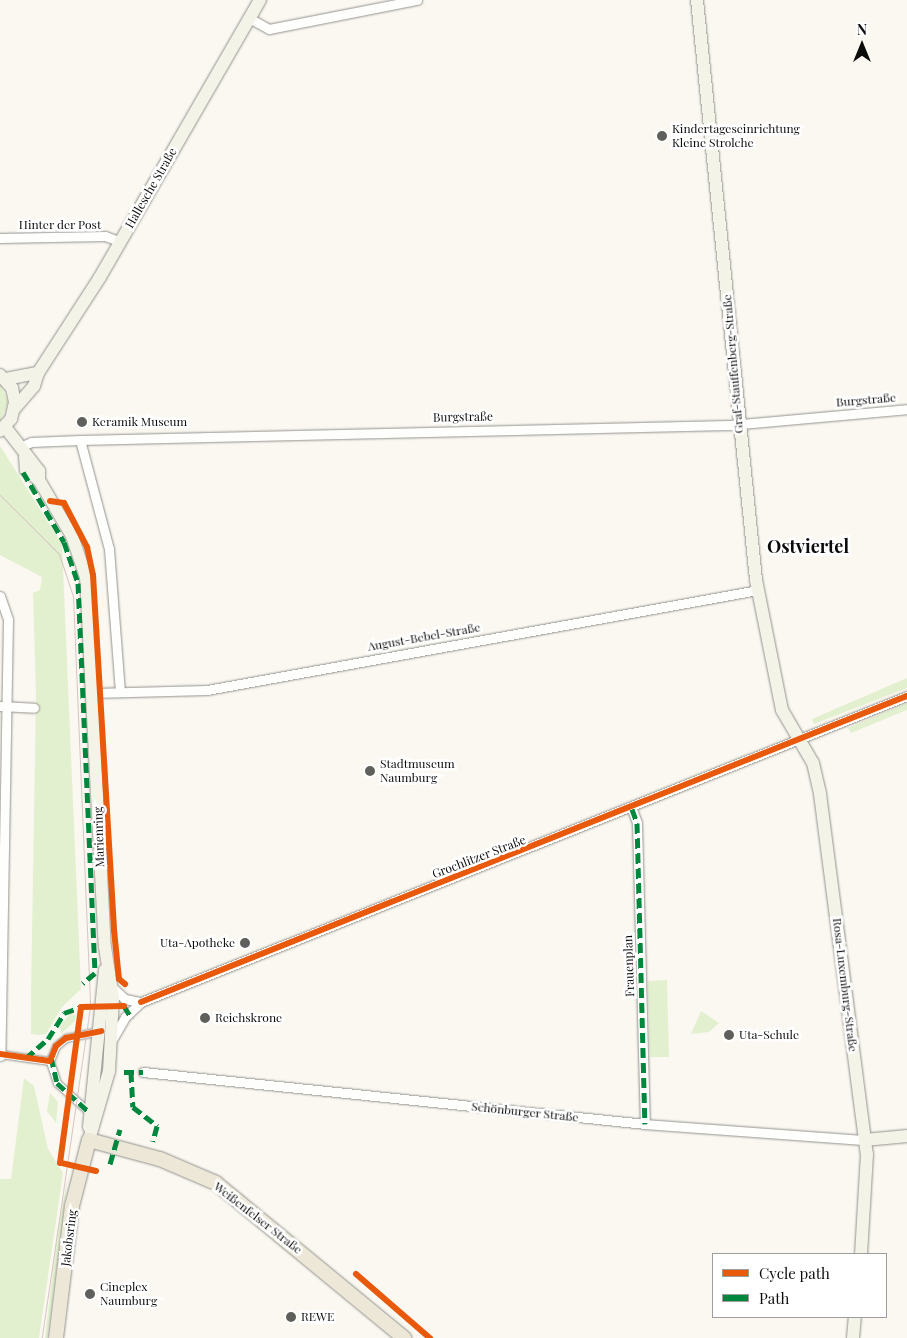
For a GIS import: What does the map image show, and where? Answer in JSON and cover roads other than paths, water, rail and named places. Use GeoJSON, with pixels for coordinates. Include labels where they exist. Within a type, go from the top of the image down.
{"type":"FeatureCollection","features":[{"type":"Feature","properties":{"kind":"main road","name":"Hallesche Straße"},"geometry":{"type":"LineString","coordinates":[[2,429],[14,409],[34,386],[38,373],[119,241],[260,0]]}},
{"type":"Feature","properties":{"kind":"main road","name":"Graf-Stauffenberg-Straße"},"geometry":{"type":"LineString","coordinates":[[697,0],[738,424],[758,590],[788,724]]}},
{"type":"Feature","properties":{"kind":"main road"},"geometry":{"type":"LineString","coordinates":[[14,409],[14,395],[3,377],[38,373]]}},
{"type":"Feature","properties":{"kind":"main road","name":"Marienring"},"geometry":{"type":"LineString","coordinates":[[2,429],[39,471],[39,480],[83,564],[93,693],[106,965]]}},
{"type":"Feature","properties":{"kind":"main road","name":"Rosa-Luxemburg-Straße"},"geometry":{"type":"LineString","coordinates":[[788,724],[798,739],[817,778],[865,1140],[867,1174],[861,1253]]}},
{"type":"Feature","properties":{"kind":"main road"},"geometry":{"type":"LineString","coordinates":[[89,1140],[107,1083],[112,1038],[112,986],[106,965]]}},
{"type":"Feature","properties":{"kind":"main road"},"geometry":{"type":"LineString","coordinates":[[89,1140],[89,1112],[101,1031],[106,965]]}},
{"type":"Feature","properties":{"kind":"main road","name":"Schönburger Straße"},"geometry":{"type":"LineString","coordinates":[[865,1140],[907,1136]]}},
{"type":"Feature","properties":{"kind":"main road","name":"Jakobsring"},"geometry":{"type":"LineString","coordinates":[[56,1338],[72,1206],[89,1140]]}},
{"type":"Feature","properties":{"kind":"main road","name":"Weißenfelser Straße"},"geometry":{"type":"LineString","coordinates":[[89,1140],[160,1159],[216,1183],[404,1338]]}},
{"type":"Feature","properties":{"kind":"main road"},"geometry":{"type":"LineString","coordinates":[[853,1338],[855,1318]]}},
{"type":"Feature","properties":{"kind":"street"},"geometry":{"type":"LineString","coordinates":[[249,18],[269,29],[417,0]]}},
{"type":"Feature","properties":{"kind":"street","name":"Hinter der Post"},"geometry":{"type":"LineString","coordinates":[[0,238],[105,236],[119,241]]}},
{"type":"Feature","properties":{"kind":"street","name":"Burgstraße"},"geometry":{"type":"LineString","coordinates":[[22,452],[31,442],[738,424],[907,409]]}},
{"type":"Feature","properties":{"kind":"street"},"geometry":{"type":"LineString","coordinates":[[80,440],[109,549],[120,692]]}},
{"type":"Feature","properties":{"kind":"street","name":"August-Bebel-Straße"},"geometry":{"type":"LineString","coordinates":[[93,693],[207,690],[758,590]]}},
{"type":"Feature","properties":{"kind":"street"},"geometry":{"type":"LineString","coordinates":[[0,596],[8,619],[3,707],[0,1054],[50,1061]]}},
{"type":"Feature","properties":{"kind":"street","name":"Grochlitzer Straße"},"geometry":{"type":"LineString","coordinates":[[112,1038],[122,1020],[141,1002],[632,809],[798,739],[907,696]]}},
{"type":"Feature","properties":{"kind":"street"},"geometry":{"type":"LineString","coordinates":[[3,707],[34,708]]}},
{"type":"Feature","properties":{"kind":"street","name":"Frauenplan"},"geometry":{"type":"LineString","coordinates":[[632,809],[637,823],[645,1124]]}},
{"type":"Feature","properties":{"kind":"street"},"geometry":{"type":"LineString","coordinates":[[112,986],[125,999],[141,1002]]}},
{"type":"Feature","properties":{"kind":"street"},"geometry":{"type":"LineString","coordinates":[[89,1112],[57,1083],[50,1061],[56,1046],[66,1038],[101,1031]]}},
{"type":"Feature","properties":{"kind":"street","name":"Schönburger Straße"},"geometry":{"type":"LineString","coordinates":[[143,1072],[645,1124],[865,1140]]}},
{"type":"Feature","properties":{"kind":"tram line"},"geometry":{"type":"LineString","coordinates":[[0,495],[59,554],[73,596],[90,1007],[42,1338]]}},
{"type":"Feature","properties":{"kind":"place","name":"Kindertageseinrichtung Kleine Strolche"},"geometry":{"type":"Point","coordinates":[662,136]}},
{"type":"Feature","properties":{"kind":"place","name":"Keramik Museum"},"geometry":{"type":"Point","coordinates":[82,422]}},
{"type":"Feature","properties":{"kind":"place","name":"Stadtmuseum Naumburg"},"geometry":{"type":"Point","coordinates":[370,771]}},
{"type":"Feature","properties":{"kind":"place","name":"Uta-Apotheke"},"geometry":{"type":"Point","coordinates":[245,943]}},
{"type":"Feature","properties":{"kind":"place","name":"Reichskrone"},"geometry":{"type":"Point","coordinates":[205,1018]}},
{"type":"Feature","properties":{"kind":"place","name":"Uta-Schule"},"geometry":{"type":"Point","coordinates":[729,1035]}},
{"type":"Feature","properties":{"kind":"place","name":"Cineplex Naumburg"},"geometry":{"type":"Point","coordinates":[90,1294]}},
{"type":"Feature","properties":{"kind":"place","name":"REWE"},"geometry":{"type":"Point","coordinates":[291,1317]}},
{"type":"Feature","properties":{"kind":"district","name":"Ostviertel"},"geometry":{"type":"Point","coordinates":[808,546]}}]}
